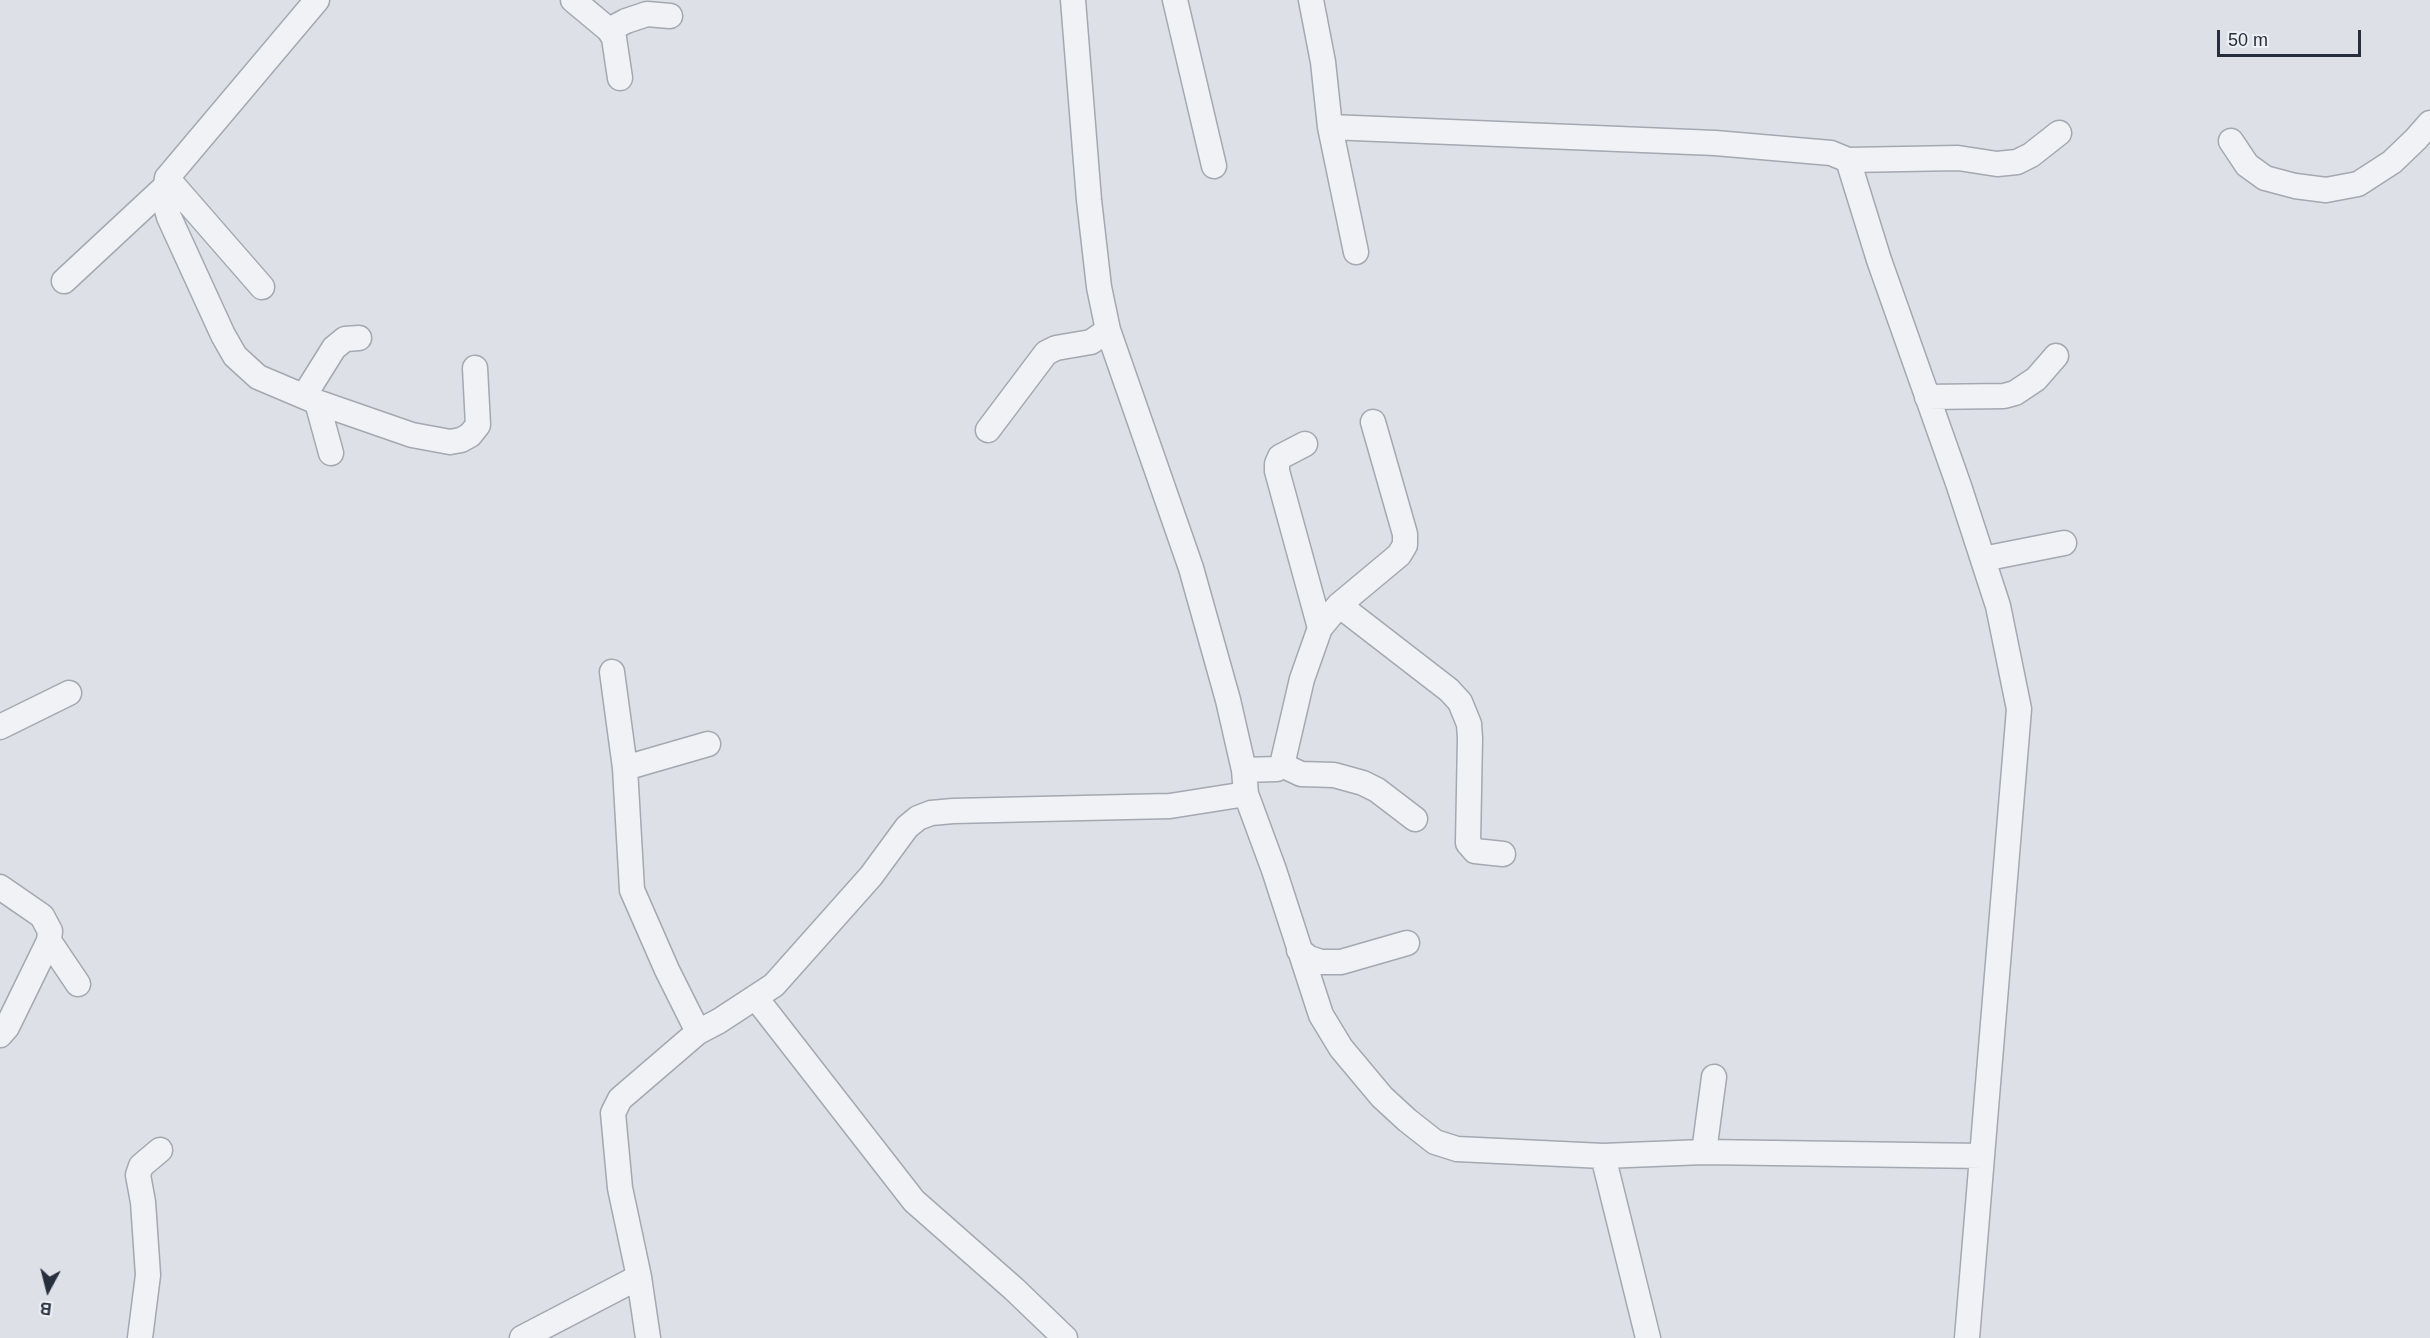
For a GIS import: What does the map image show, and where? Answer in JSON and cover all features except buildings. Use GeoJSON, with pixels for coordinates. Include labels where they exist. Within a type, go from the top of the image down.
{"type":"FeatureCollection","features":[{"type":"Feature","properties":{"kind":"street"},"geometry":{"type":"LineString","coordinates":[[64,281],[165,183],[317,0]]}},
{"type":"Feature","properties":{"kind":"street"},"geometry":{"type":"LineString","coordinates":[[573,0],[609,30],[614,38],[620,78]]}},
{"type":"Feature","properties":{"kind":"street"},"geometry":{"type":"LineString","coordinates":[[1076,0],[1089,200],[1099,287],[1108,330],[1191,568],[1228,700],[1245,782],[1299,950],[1321,1015],[1341,1048],[1382,1097],[1435,1142],[1457,1149],[1603,1156],[1704,1152],[1982,1156]]}},
{"type":"Feature","properties":{"kind":"street"},"geometry":{"type":"LineString","coordinates":[[1175,0],[1214,165]]}},
{"type":"Feature","properties":{"kind":"street"},"geometry":{"type":"LineString","coordinates":[[1311,0],[1323,62],[1330,127],[1356,252]]}},
{"type":"Feature","properties":{"kind":"street"},"geometry":{"type":"LineString","coordinates":[[609,30],[647,14],[670,16]]}},
{"type":"Feature","properties":{"kind":"street"},"geometry":{"type":"LineString","coordinates":[[2231,141],[2247,165],[2265,178],[2295,186],[2326,190],[2358,183],[2383,168],[2416,140],[2430,123]]}},
{"type":"Feature","properties":{"kind":"street"},"geometry":{"type":"LineString","coordinates":[[1330,127],[1715,143],[1831,153],[1848,160],[1958,158],[1996,164],[2017,162],[2031,155],[2059,133]]}},
{"type":"Feature","properties":{"kind":"street"},"geometry":{"type":"LineString","coordinates":[[1848,160],[1879,260],[1959,486],[1998,606],[2019,709],[1967,1338]]}},
{"type":"Feature","properties":{"kind":"street"},"geometry":{"type":"LineString","coordinates":[[165,183],[262,287]]}},
{"type":"Feature","properties":{"kind":"street"},"geometry":{"type":"LineString","coordinates":[[165,183],[164,199],[169,217],[223,334],[236,356],[258,377],[311,399],[412,435],[450,442],[471,435],[478,425],[475,368]]}},
{"type":"Feature","properties":{"kind":"street"},"geometry":{"type":"LineString","coordinates":[[988,429],[1046,353],[1052,349],[1091,342],[1108,330]]}},
{"type":"Feature","properties":{"kind":"street"},"geometry":{"type":"LineString","coordinates":[[331,453],[311,399],[334,348],[345,339],[359,338]]}},
{"type":"Feature","properties":{"kind":"street"},"geometry":{"type":"LineString","coordinates":[[1927,397],[2004,396],[2015,393],[2036,379],[2056,356]]}},
{"type":"Feature","properties":{"kind":"street"},"geometry":{"type":"LineString","coordinates":[[648,1338],[639,1277],[620,1188],[613,1113],[620,1099],[698,1032],[774,985],[871,876],[907,827],[918,818],[931,813],[953,811],[1170,806],[1245,782],[1282,765],[1302,678],[1320,628],[1339,605],[1399,555],[1405,545],[1405,534],[1373,422]]}},
{"type":"Feature","properties":{"kind":"street"},"geometry":{"type":"LineString","coordinates":[[1305,444],[1280,457],[1277,471],[1320,628]]}},
{"type":"Feature","properties":{"kind":"street"},"geometry":{"type":"LineString","coordinates":[[1983,559],[2064,543]]}},
{"type":"Feature","properties":{"kind":"street"},"geometry":{"type":"LineString","coordinates":[[1339,605],[1449,690],[1460,702],[1469,724],[1470,738],[1468,843],[1475,851],[1503,854]]}},
{"type":"Feature","properties":{"kind":"street"},"geometry":{"type":"LineString","coordinates":[[612,672],[625,768],[632,890],[667,970],[698,1032]]}},
{"type":"Feature","properties":{"kind":"street"},"geometry":{"type":"LineString","coordinates":[[0,727],[69,693]]}},
{"type":"Feature","properties":{"kind":"street"},"geometry":{"type":"LineString","coordinates":[[625,768],[708,744]]}},
{"type":"Feature","properties":{"kind":"street"},"geometry":{"type":"LineString","coordinates":[[1282,765],[1301,774],[1334,775],[1363,783],[1377,790],[1415,819]]}},
{"type":"Feature","properties":{"kind":"street"},"geometry":{"type":"LineString","coordinates":[[0,887],[42,916],[50,931],[49,941],[7,1027],[0,1035]]}},
{"type":"Feature","properties":{"kind":"street"},"geometry":{"type":"LineString","coordinates":[[49,941],[78,984]]}},
{"type":"Feature","properties":{"kind":"street"},"geometry":{"type":"LineString","coordinates":[[1299,950],[1309,958],[1321,962],[1341,962],[1407,943]]}},
{"type":"Feature","properties":{"kind":"street"},"geometry":{"type":"LineString","coordinates":[[756,998],[914,1201],[1065,1338]]}},
{"type":"Feature","properties":{"kind":"street"},"geometry":{"type":"LineString","coordinates":[[1704,1152],[1714,1077]]}},
{"type":"Feature","properties":{"kind":"street"},"geometry":{"type":"LineString","coordinates":[[140,1338],[147,1275],[143,1203],[138,1175],[141,1166],[160,1150]]}},
{"type":"Feature","properties":{"kind":"street"},"geometry":{"type":"LineString","coordinates":[[1603,1156],[1648,1338]]}},
{"type":"Feature","properties":{"kind":"street"},"geometry":{"type":"LineString","coordinates":[[522,1338],[639,1277]]}}]}
